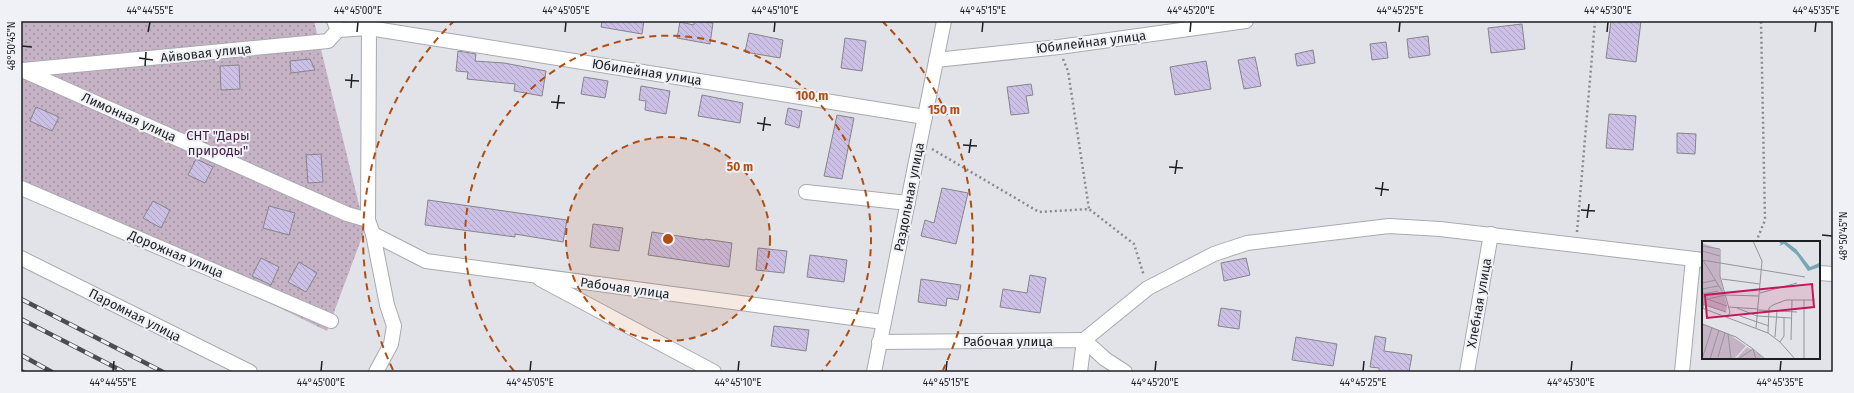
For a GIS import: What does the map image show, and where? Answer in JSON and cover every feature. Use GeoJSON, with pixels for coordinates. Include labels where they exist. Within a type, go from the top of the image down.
{"type":"FeatureCollection","features":[{"type":"Feature","properties":{"kind":"street","name":"Раздольная улица"},"geometry":{"type":"LineString","coordinates":[[874,372],[944,21]]}},
{"type":"Feature","properties":{"kind":"street","name":"Юбилейная улица"},"geometry":{"type":"LineString","coordinates":[[936,60],[1059,47],[1246,21]]}},
{"type":"Feature","properties":{"kind":"street","name":"Юбилейная улица"},"geometry":{"type":"LineString","coordinates":[[336,25],[369,28],[924,117]]}},
{"type":"Feature","properties":{"kind":"street","name":"Айвовая улица"},"geometry":{"type":"LineString","coordinates":[[21,70],[328,41],[336,25]]}},
{"type":"Feature","properties":{"kind":"street"},"geometry":{"type":"LineString","coordinates":[[369,28],[368,220],[373,234],[387,305],[394,326],[390,344],[376,372]]}},
{"type":"Feature","properties":{"kind":"street","name":"Лимонная улица"},"geometry":{"type":"LineString","coordinates":[[21,70],[347,214],[368,220]]}},
{"type":"Feature","properties":{"kind":"street","name":"Дорожная улица"},"geometry":{"type":"LineString","coordinates":[[21,188],[330,321]]}},
{"type":"Feature","properties":{"kind":"street"},"geometry":{"type":"LineString","coordinates":[[806,192],[908,203]]}},
{"type":"Feature","properties":{"kind":"street"},"geometry":{"type":"LineString","coordinates":[[1080,372],[1084,340],[1148,288],[1214,254],[1247,242],[1389,226],[1491,234],[1698,260],[1682,372]]}},
{"type":"Feature","properties":{"kind":"street","name":"Рабочая улица"},"geometry":{"type":"LineString","coordinates":[[373,234],[426,261],[883,322]]}},
{"type":"Feature","properties":{"kind":"street","name":"Хлебная улица"},"geometry":{"type":"LineString","coordinates":[[1467,372],[1491,234]]}},
{"type":"Feature","properties":{"kind":"street","name":"Паромная улица"},"geometry":{"type":"LineString","coordinates":[[21,258],[250,372]]}},
{"type":"Feature","properties":{"kind":"street"},"geometry":{"type":"LineString","coordinates":[[1820,273],[1833,274]]}},
{"type":"Feature","properties":{"kind":"street"},"geometry":{"type":"LineString","coordinates":[[532,275],[714,372]]}},
{"type":"Feature","properties":{"kind":"street"},"geometry":{"type":"LineString","coordinates":[[1084,340],[1105,359],[1125,372]]}},
{"type":"Feature","properties":{"kind":"street","name":"Рабочая улица"},"geometry":{"type":"LineString","coordinates":[[879,342],[1084,340]]}},
{"type":"Feature","properties":{"kind":"path"},"geometry":{"type":"LineString","coordinates":[[1576,244],[1595,21]]}},
{"type":"Feature","properties":{"kind":"path"},"geometry":{"type":"LineString","coordinates":[[1756,241],[1764,220],[1761,21]]}},
{"type":"Feature","properties":{"kind":"path"},"geometry":{"type":"LineString","coordinates":[[1059,47],[1068,71],[1089,209]]}},
{"type":"Feature","properties":{"kind":"path"},"geometry":{"type":"LineString","coordinates":[[920,141],[1039,212],[1089,209],[1134,244],[1148,288]]}},
{"type":"Feature","properties":{"kind":"green space","name":"СНТ \"Дары природы\""},"geometry":{"type":"Polygon","coordinates":[[[21,21],[314,21],[365,229],[327,331],[21,181],[21,21]]]}},
{"type":"Feature","properties":{"kind":"building"},"geometry":{"type":"Polygon","coordinates":[[[602,21],[644,21],[642,34],[601,27],[602,21]]]}},
{"type":"Feature","properties":{"kind":"building"},"geometry":{"type":"Polygon","coordinates":[[[694,21],[713,23],[710,44],[677,38],[680,22],[694,25],[694,21]]]}},
{"type":"Feature","properties":{"kind":"building"},"geometry":{"type":"Polygon","coordinates":[[[1611,21],[1641,21],[1636,62],[1606,58],[1611,21]]]}},
{"type":"Feature","properties":{"kind":"building"},"geometry":{"type":"Polygon","coordinates":[[[1522,24],[1525,49],[1491,53],[1488,28],[1522,24]]]}},
{"type":"Feature","properties":{"kind":"building"},"geometry":{"type":"Polygon","coordinates":[[[749,33],[783,40],[780,58],[745,52],[749,33]]]}},
{"type":"Feature","properties":{"kind":"building"},"geometry":{"type":"Polygon","coordinates":[[[1428,36],[1430,55],[1409,58],[1407,39],[1428,36]]]}},
{"type":"Feature","properties":{"kind":"building"},"geometry":{"type":"Polygon","coordinates":[[[845,38],[866,41],[862,71],[841,68],[845,38]]]}},
{"type":"Feature","properties":{"kind":"building"},"geometry":{"type":"Polygon","coordinates":[[[1386,42],[1388,58],[1372,60],[1370,44],[1386,42]]]}},
{"type":"Feature","properties":{"kind":"building"},"geometry":{"type":"Polygon","coordinates":[[[1313,50],[1315,63],[1297,66],[1295,54],[1313,50]]]}},
{"type":"Feature","properties":{"kind":"building"},"geometry":{"type":"Polygon","coordinates":[[[458,51],[476,54],[475,61],[504,63],[546,71],[542,96],[514,91],[515,84],[467,79],[468,72],[456,71],[458,51]]]}},
{"type":"Feature","properties":{"kind":"building"},"geometry":{"type":"Polygon","coordinates":[[[1255,57],[1261,86],[1244,89],[1238,60],[1255,57]]]}},
{"type":"Feature","properties":{"kind":"building"},"geometry":{"type":"Polygon","coordinates":[[[310,59],[315,70],[291,73],[290,61],[310,59]]]}},
{"type":"Feature","properties":{"kind":"building"},"geometry":{"type":"Polygon","coordinates":[[[1206,61],[1211,89],[1175,95],[1170,67],[1206,61]]]}},
{"type":"Feature","properties":{"kind":"building"},"geometry":{"type":"Polygon","coordinates":[[[239,65],[240,89],[221,90],[220,66],[239,65]]]}},
{"type":"Feature","properties":{"kind":"building"},"geometry":{"type":"Polygon","coordinates":[[[584,77],[608,81],[605,98],[581,94],[584,77]]]}},
{"type":"Feature","properties":{"kind":"building"},"geometry":{"type":"Polygon","coordinates":[[[1031,84],[1033,95],[1026,96],[1029,113],[1011,115],[1007,87],[1031,84]]]}},
{"type":"Feature","properties":{"kind":"building"},"geometry":{"type":"Polygon","coordinates":[[[641,86],[670,91],[666,114],[645,110],[646,101],[639,100],[641,86]]]}},
{"type":"Feature","properties":{"kind":"building"},"geometry":{"type":"Polygon","coordinates":[[[702,95],[743,103],[740,123],[698,116],[702,95]]]}},
{"type":"Feature","properties":{"kind":"building"},"geometry":{"type":"Polygon","coordinates":[[[36,107],[59,117],[52,131],[30,121],[36,107]]]}},
{"type":"Feature","properties":{"kind":"building"},"geometry":{"type":"Polygon","coordinates":[[[788,108],[802,111],[799,128],[785,124],[788,108]]]}},
{"type":"Feature","properties":{"kind":"building"},"geometry":{"type":"Polygon","coordinates":[[[1609,114],[1636,116],[1633,150],[1606,148],[1609,114]]]}},
{"type":"Feature","properties":{"kind":"building"},"geometry":{"type":"Polygon","coordinates":[[[837,115],[854,118],[842,179],[824,176],[837,115]]]}},
{"type":"Feature","properties":{"kind":"building"},"geometry":{"type":"Polygon","coordinates":[[[1677,133],[1696,134],[1695,154],[1677,153],[1677,133]]]}},
{"type":"Feature","properties":{"kind":"building"},"geometry":{"type":"Polygon","coordinates":[[[321,154],[323,182],[308,183],[306,155],[321,154]]]}},
{"type":"Feature","properties":{"kind":"building"},"geometry":{"type":"Polygon","coordinates":[[[196,159],[213,167],[205,183],[188,175],[196,159]]]}},
{"type":"Feature","properties":{"kind":"building"},"geometry":{"type":"Polygon","coordinates":[[[942,188],[968,193],[956,244],[921,236],[925,220],[934,223],[942,188]]]}},
{"type":"Feature","properties":{"kind":"building"},"geometry":{"type":"Polygon","coordinates":[[[428,200],[567,220],[563,242],[515,234],[515,237],[425,225],[428,200]]]}},
{"type":"Feature","properties":{"kind":"building"},"geometry":{"type":"Polygon","coordinates":[[[153,201],[170,210],[161,228],[143,218],[153,201]]]}},
{"type":"Feature","properties":{"kind":"building"},"geometry":{"type":"Polygon","coordinates":[[[269,206],[295,213],[289,235],[263,228],[269,206]]]}},
{"type":"Feature","properties":{"kind":"building"},"geometry":{"type":"Polygon","coordinates":[[[593,224],[623,228],[619,251],[590,247],[593,224]]]}},
{"type":"Feature","properties":{"kind":"building"},"geometry":{"type":"Polygon","coordinates":[[[652,232],[732,243],[729,267],[648,255],[652,232]]]}},
{"type":"Feature","properties":{"kind":"building"},"geometry":{"type":"Polygon","coordinates":[[[758,248],[787,251],[784,273],[756,270],[758,248]]]}},
{"type":"Feature","properties":{"kind":"building"},"geometry":{"type":"Polygon","coordinates":[[[810,255],[847,260],[844,282],[807,277],[810,255]]]}},
{"type":"Feature","properties":{"kind":"building"},"geometry":{"type":"Polygon","coordinates":[[[261,258],[279,267],[271,285],[252,276],[261,258]]]}},
{"type":"Feature","properties":{"kind":"building"},"geometry":{"type":"Polygon","coordinates":[[[1246,258],[1250,275],[1224,281],[1221,263],[1246,258]]]}},
{"type":"Feature","properties":{"kind":"building"},"geometry":{"type":"Polygon","coordinates":[[[299,262],[317,273],[306,292],[288,282],[299,262]]]}},
{"type":"Feature","properties":{"kind":"building"},"geometry":{"type":"Polygon","coordinates":[[[1030,275],[1046,278],[1040,313],[1000,307],[1003,289],[1027,293],[1030,275]]]}},
{"type":"Feature","properties":{"kind":"building"},"geometry":{"type":"Polygon","coordinates":[[[921,279],[961,285],[958,300],[947,298],[946,306],[918,302],[921,279]]]}},
{"type":"Feature","properties":{"kind":"building"},"geometry":{"type":"Polygon","coordinates":[[[1221,308],[1241,311],[1239,329],[1218,326],[1221,308]]]}},
{"type":"Feature","properties":{"kind":"building"},"geometry":{"type":"Polygon","coordinates":[[[774,326],[809,330],[806,351],[771,346],[774,326]]]}},
{"type":"Feature","properties":{"kind":"building"},"geometry":{"type":"Polygon","coordinates":[[[1375,336],[1386,338],[1384,351],[1412,355],[1409,372],[1379,372],[1379,368],[1370,367],[1375,336]]]}},
{"type":"Feature","properties":{"kind":"building"},"geometry":{"type":"Polygon","coordinates":[[[1296,337],[1337,344],[1333,366],[1292,360],[1296,337]]]}},
{"type":"Feature","properties":{"kind":"railway"},"geometry":{"type":"LineString","coordinates":[[21,299],[163,372]]}},
{"type":"Feature","properties":{"kind":"railway"},"geometry":{"type":"LineString","coordinates":[[21,319],[124,372]]}},
{"type":"Feature","properties":{"kind":"railway"},"geometry":{"type":"LineString","coordinates":[[21,355],[52,372]]}}]}
